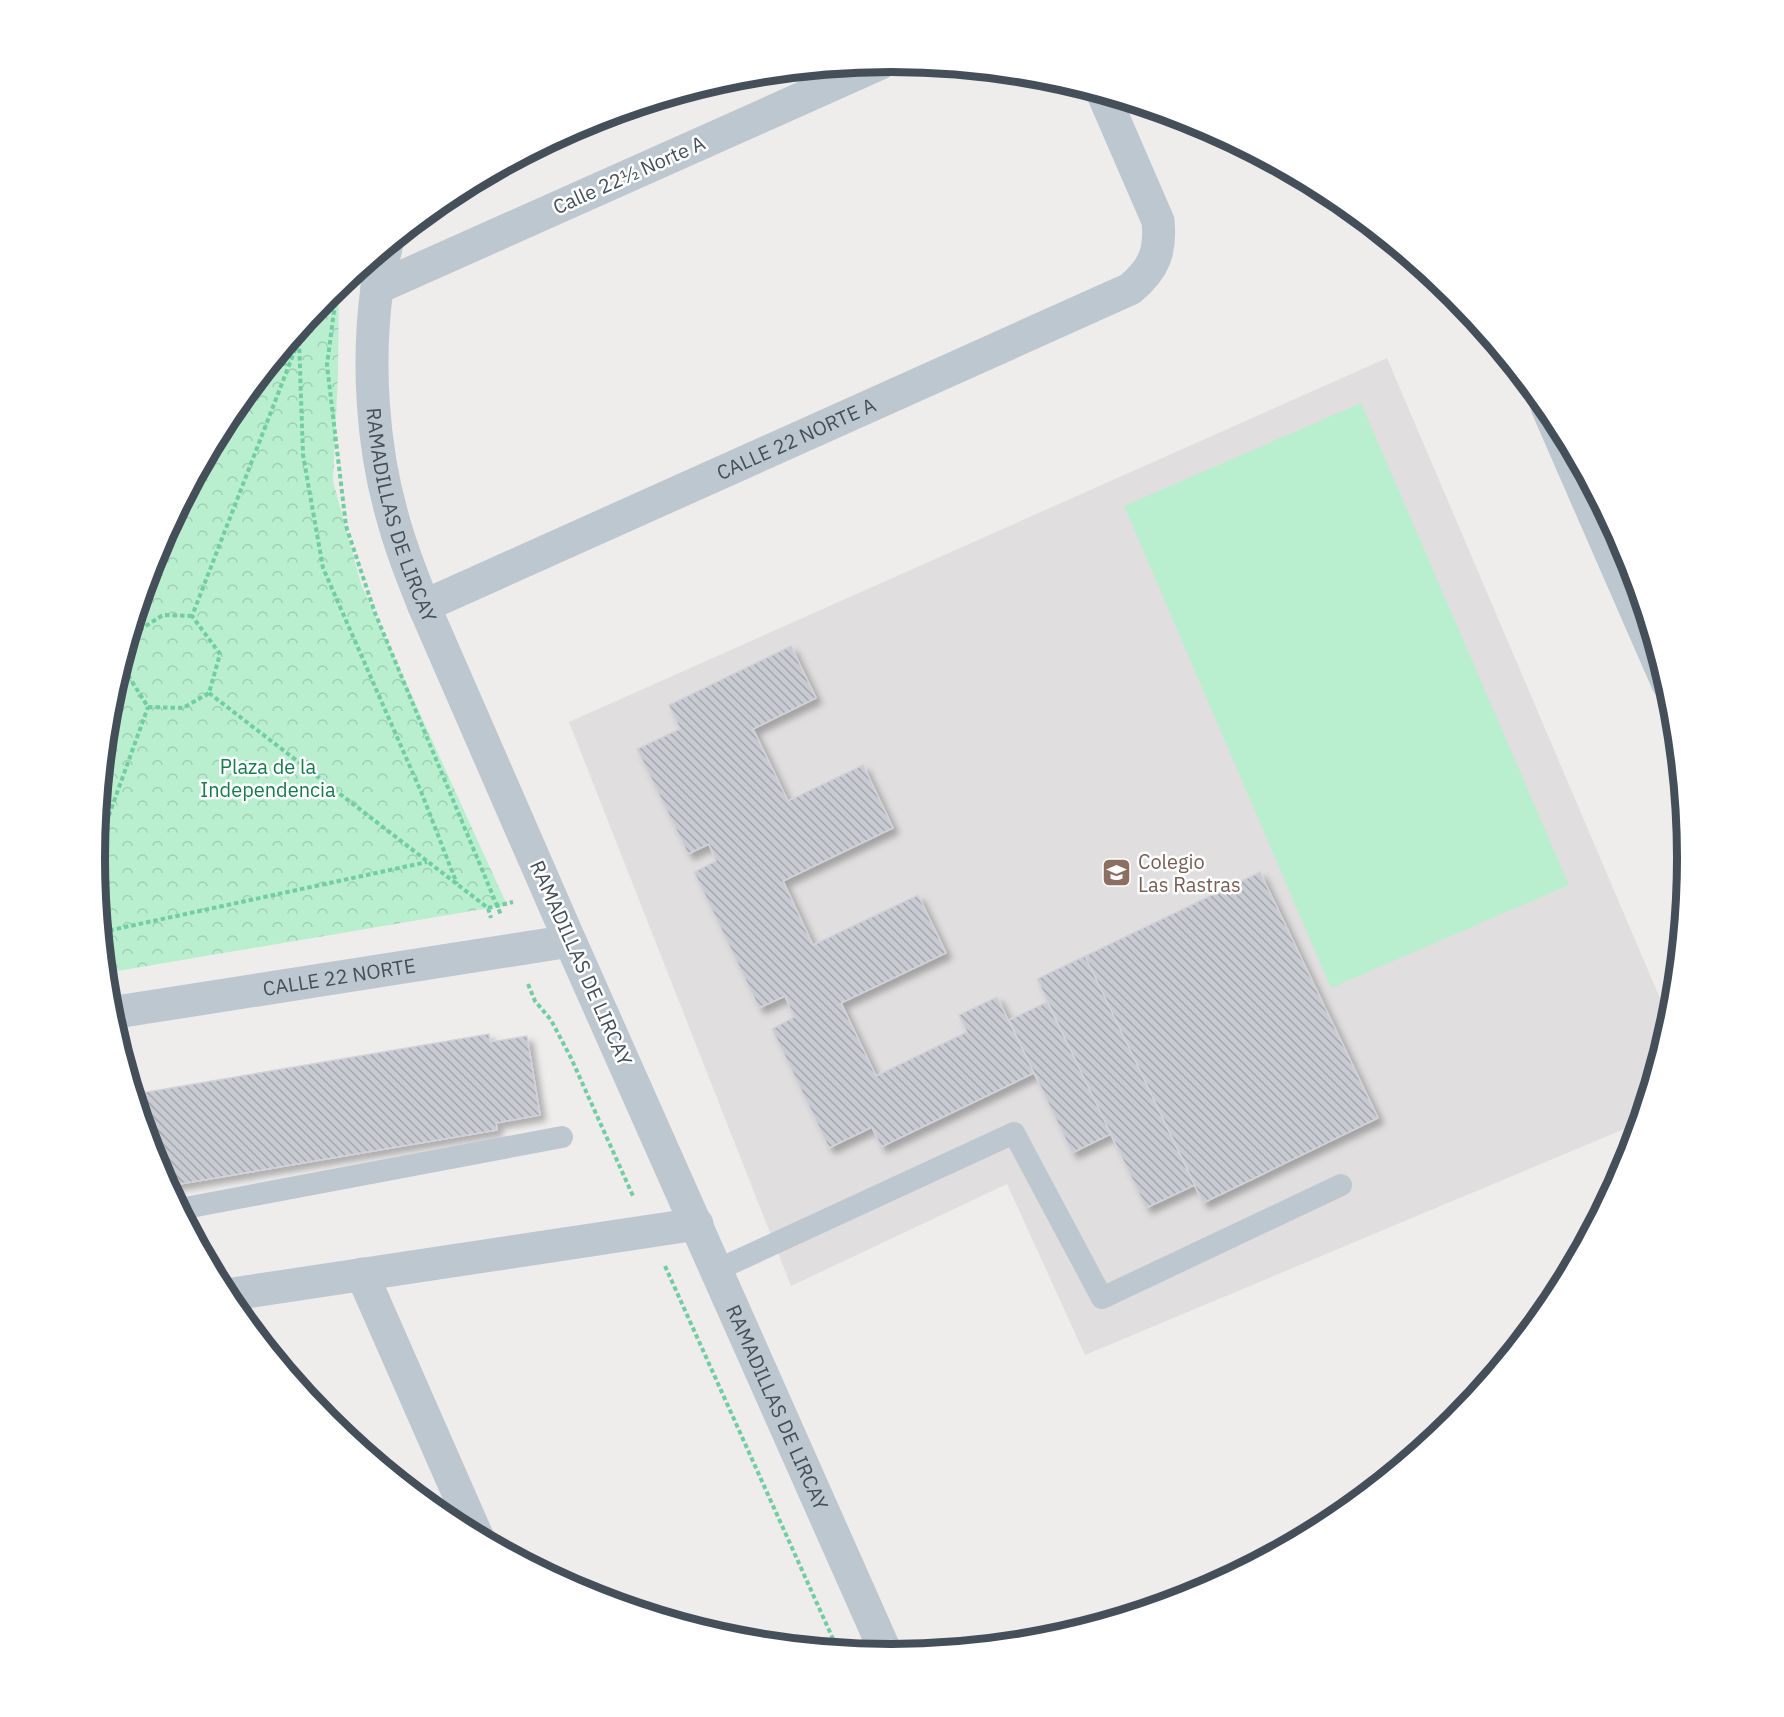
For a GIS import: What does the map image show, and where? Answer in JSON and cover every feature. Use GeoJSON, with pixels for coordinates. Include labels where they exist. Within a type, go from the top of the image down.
{"type":"FeatureCollection","features":[{"type":"Feature","properties":{"kind":"street","name":"Calle 22½ Norte A"},"geometry":{"type":"LineString","coordinates":[[377,288],[858,73]]}},
{"type":"Feature","properties":{"kind":"street","name":"CALLE 22 NORTE A"},"geometry":{"type":"LineString","coordinates":[[424,606],[1130,289],[1150,269],[1156,256],[1160,238],[1158,220],[1107,102]]}},
{"type":"Feature","properties":{"kind":"street","name":"RAMADILLAS DE LIRCAY"},"geometry":{"type":"LineString","coordinates":[[384,258],[377,288],[373,374],[375,418],[381,466],[394,523],[406,561],[570,941],[882,1645]]}},
{"type":"Feature","properties":{"kind":"street"},"geometry":{"type":"LineString","coordinates":[[1616,552],[1629,585]]}},
{"type":"Feature","properties":{"kind":"street","name":"CALLE 22 NORTE"},"geometry":{"type":"LineString","coordinates":[[121,1011],[570,941]]}},
{"type":"Feature","properties":{"kind":"street"},"geometry":{"type":"LineString","coordinates":[[237,1293],[697,1224]]}},
{"type":"Feature","properties":{"kind":"street"},"geometry":{"type":"LineString","coordinates":[[362,1274],[471,1522]]}},
{"type":"Feature","properties":{"kind":"lane"},"geometry":{"type":"LineString","coordinates":[[717,1270],[1014,1133],[1102,1298],[1341,1185]]}},
{"type":"Feature","properties":{"kind":"lane"},"geometry":{"type":"LineString","coordinates":[[188,1208],[562,1137]]}},
{"type":"Feature","properties":{"kind":"path"},"geometry":{"type":"LineString","coordinates":[[299,342],[303,455],[323,568],[422,794],[457,884]]}},
{"type":"Feature","properties":{"kind":"path"},"geometry":{"type":"LineString","coordinates":[[192,616],[296,346]]}},
{"type":"Feature","properties":{"kind":"path"},"geometry":{"type":"LineString","coordinates":[[280,365],[290,362]]}},
{"type":"Feature","properties":{"kind":"path"},"geometry":{"type":"LineString","coordinates":[[140,628],[163,615],[192,616]]}},
{"type":"Feature","properties":{"kind":"path"},"geometry":{"type":"LineString","coordinates":[[148,707],[183,708],[209,693],[220,654],[192,616]]}},
{"type":"Feature","properties":{"kind":"path"},"geometry":{"type":"LineString","coordinates":[[128,675],[148,707]]}},
{"type":"Feature","properties":{"kind":"path"},"geometry":{"type":"LineString","coordinates":[[209,693],[488,908],[502,952]]}},
{"type":"Feature","properties":{"kind":"path"},"geometry":{"type":"LineString","coordinates":[[106,822],[148,707]]}},
{"type":"Feature","properties":{"kind":"path"},"geometry":{"type":"LineString","coordinates":[[109,930],[428,862]]}},
{"type":"Feature","properties":{"kind":"shaded area","name":"Colegio Las Rastras"},"geometry":{"type":"Polygon","coordinates":[[[1387,358],[1664,1007],[1652,1062],[1637,1111],[1631,1126],[1085,1355],[1007,1184],[791,1286],[569,722],[1387,358]]]}},
{"type":"Feature","properties":{"kind":"green space"},"geometry":{"type":"Polygon","coordinates":[[[606,126],[480,189],[544,153],[606,126]]]}},
{"type":"Feature","properties":{"kind":"green space","name":"Plaza de la Independencia"},"geometry":{"type":"Polygon","coordinates":[[[339,299],[333,481],[361,584],[507,905],[114,972],[107,910],[105,858],[107,807],[112,756],[121,705],[132,655],[147,606],[165,558],[211,465],[268,380],[339,299]]]}},
{"type":"Feature","properties":{"kind":"green space"},"geometry":{"type":"Polygon","coordinates":[[[1361,403],[1569,885],[1331,988],[1124,506],[1361,403]]]}},
{"type":"Feature","properties":{"kind":"building"},"geometry":{"type":"Polygon","coordinates":[[[791,646],[816,698],[753,729],[788,801],[863,765],[893,828],[783,881],[813,945],[918,895],[946,953],[841,1003],[876,1076],[967,1032],[959,1015],[997,997],[1034,1073],[881,1147],[872,1127],[829,1148],[772,1029],[794,1017],[785,996],[759,1008],[694,872],[716,861],[709,844],[688,854],[637,749],[680,729],[669,705],[791,646]]]}},
{"type":"Feature","properties":{"kind":"building"},"geometry":{"type":"Polygon","coordinates":[[[1260,872],[1378,1118],[1203,1203],[1085,956],[1260,872]]]}},
{"type":"Feature","properties":{"kind":"building"},"geometry":{"type":"Polygon","coordinates":[[[1085,956],[1195,1185],[1146,1208],[1037,979],[1085,956]]]}},
{"type":"Feature","properties":{"kind":"building"},"geometry":{"type":"Polygon","coordinates":[[[1047,1002],[1111,1134],[1072,1153],[1009,1020],[1047,1002]]]}},
{"type":"Feature","properties":{"kind":"building"},"geometry":{"type":"Polygon","coordinates":[[[489,1034],[490,1042],[527,1036],[540,1115],[496,1123],[497,1130],[177,1184],[165,1159],[141,1093],[489,1034]]]}},
{"type":"Feature","properties":{"kind":"place","name":"Colegio Las Rastras"},"geometry":{"type":"Point","coordinates":[1117,873]}}]}
